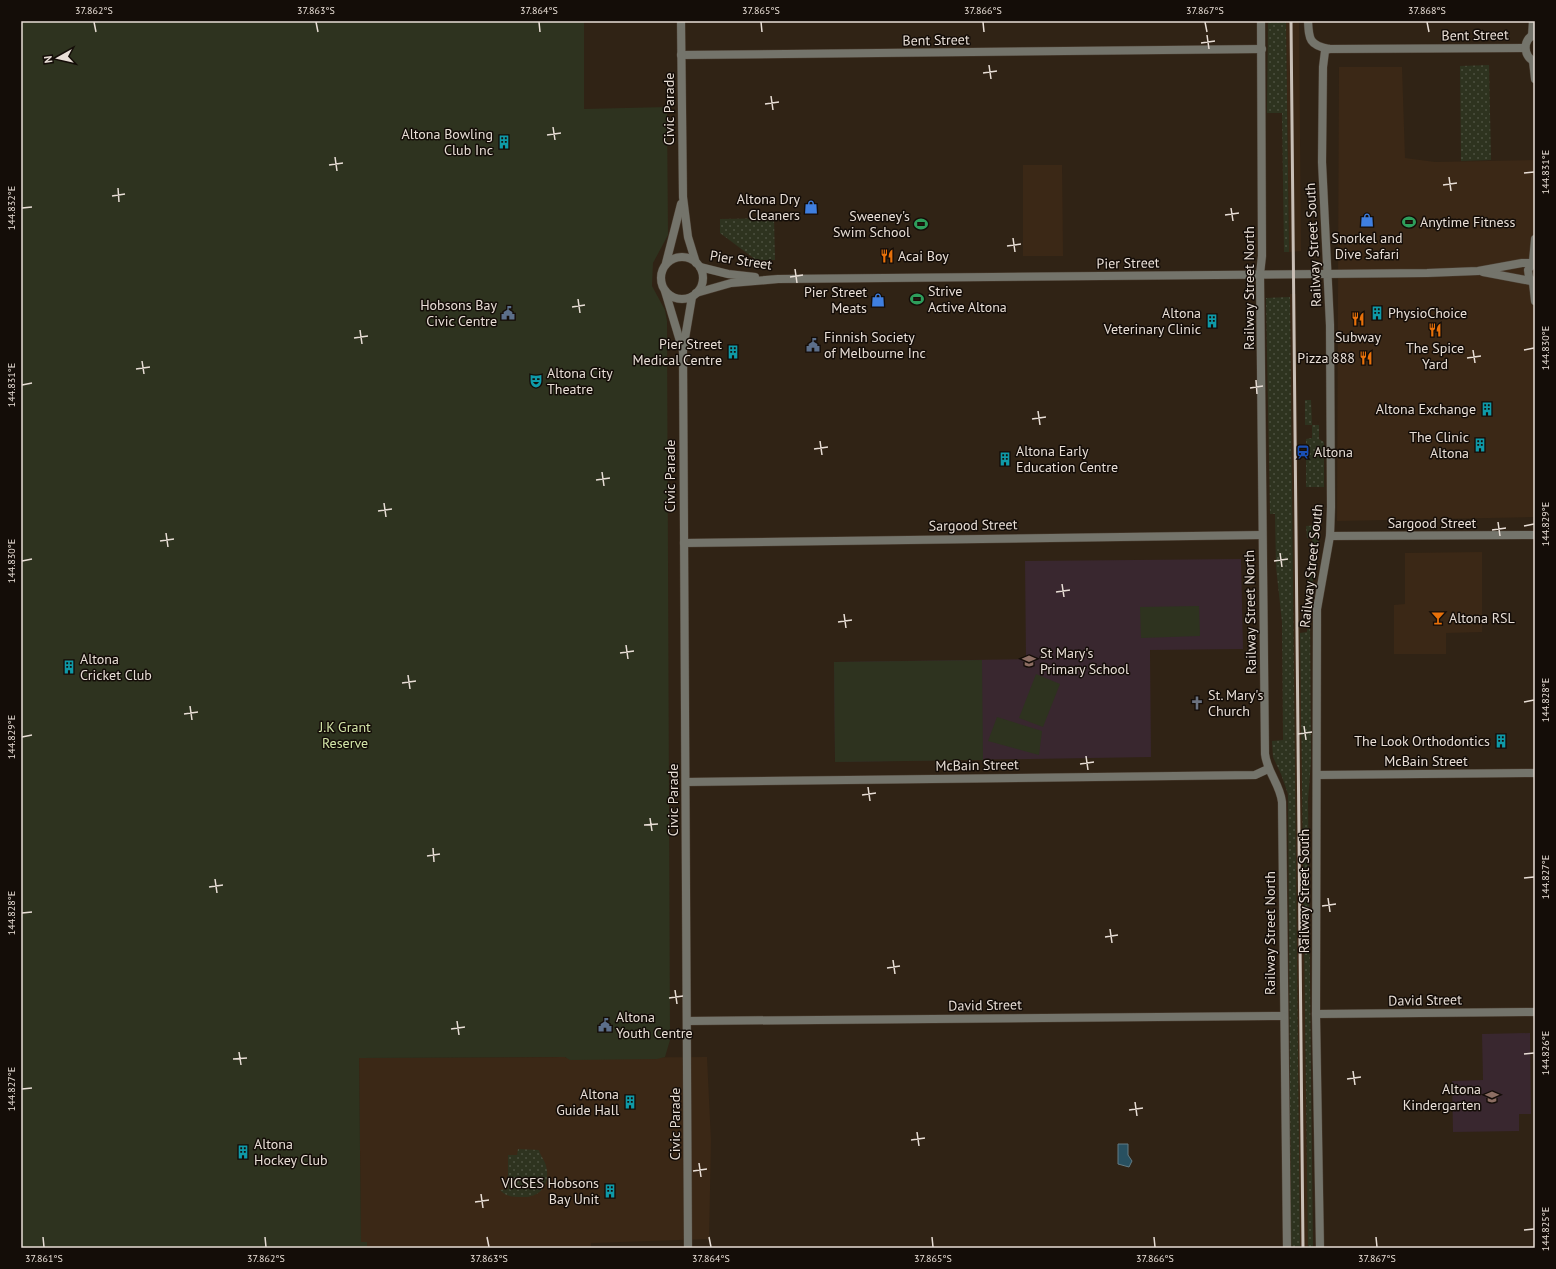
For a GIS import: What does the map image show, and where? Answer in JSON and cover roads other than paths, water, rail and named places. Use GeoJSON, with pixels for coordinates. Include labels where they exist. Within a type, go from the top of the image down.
{"type":"FeatureCollection","features":[{"type":"Feature","properties":{"kind":"street","name":"Civic Parade"},"geometry":{"type":"LineString","coordinates":[[681,21],[683,197],[688,237],[698,265]]}},
{"type":"Feature","properties":{"kind":"street","name":"Railway Street North"},"geometry":{"type":"LineString","coordinates":[[1261,21],[1262,256],[1260,274],[1265,754],[1268,769],[1279,786],[1282,802],[1283,1016],[1287,1248]]}},
{"type":"Feature","properties":{"kind":"street"},"geometry":{"type":"LineString","coordinates":[[1308,21],[1308,36],[1316,45],[1329,49]]}},
{"type":"Feature","properties":{"kind":"street"},"geometry":{"type":"LineString","coordinates":[[1533,21],[1534,35],[1528,39],[1525,48],[1528,57],[1534,61],[1535,79]]}},
{"type":"Feature","properties":{"kind":"street","name":"Bent Street"},"geometry":{"type":"LineString","coordinates":[[1329,49],[1525,48]]}},
{"type":"Feature","properties":{"kind":"street","name":"Bent Street"},"geometry":{"type":"LineString","coordinates":[[682,55],[1262,49]]}},
{"type":"Feature","properties":{"kind":"street","name":"Railway Street South"},"geometry":{"type":"LineString","coordinates":[[1320,1248],[1316,1014],[1318,609],[1330,536],[1330,340],[1322,162],[1323,67],[1325,51],[1329,49]]}},
{"type":"Feature","properties":{"kind":"street","name":"Civic Parade"},"geometry":{"type":"LineString","coordinates":[[666,263],[683,197]]}},
{"type":"Feature","properties":{"kind":"street"},"geometry":{"type":"LineString","coordinates":[[1535,239],[1533,261],[1528,270],[1533,282],[1535,301]]}},
{"type":"Feature","properties":{"kind":"street"},"geometry":{"type":"LineString","coordinates":[[678,257],[685,257],[698,265],[703,278],[700,289],[694,295],[681,299],[675,298],[665,292],[660,280],[666,263],[678,257]]}},
{"type":"Feature","properties":{"kind":"street","name":"Pier Street"},"geometry":{"type":"LineString","coordinates":[[694,295],[732,283],[778,279],[1427,273],[1478,271],[1533,261]]}},
{"type":"Feature","properties":{"kind":"street","name":"Pier Street"},"geometry":{"type":"LineString","coordinates":[[698,265],[730,275],[778,279]]}},
{"type":"Feature","properties":{"kind":"street","name":"Pier Street"},"geometry":{"type":"LineString","coordinates":[[1478,271],[1533,282]]}},
{"type":"Feature","properties":{"kind":"street","name":"Civic Parade"},"geometry":{"type":"LineString","coordinates":[[665,292],[673,314],[683,351]]}},
{"type":"Feature","properties":{"kind":"street","name":"Civic Parade"},"geometry":{"type":"LineString","coordinates":[[688,1248],[688,1022],[683,351],[694,295]]}},
{"type":"Feature","properties":{"kind":"street","name":"Sargood Street"},"geometry":{"type":"LineString","coordinates":[[684,543],[1262,535]]}},
{"type":"Feature","properties":{"kind":"street","name":"Sargood Street"},"geometry":{"type":"LineString","coordinates":[[1330,536],[1535,535]]}},
{"type":"Feature","properties":{"kind":"street","name":"McBain Street"},"geometry":{"type":"LineString","coordinates":[[686,782],[1254,775],[1268,769]]}},
{"type":"Feature","properties":{"kind":"street","name":"McBain Street"},"geometry":{"type":"LineString","coordinates":[[1318,774],[1535,773]]}},
{"type":"Feature","properties":{"kind":"street","name":"David Street"},"geometry":{"type":"LineString","coordinates":[[1316,1014],[1535,1012]]}},
{"type":"Feature","properties":{"kind":"street","name":"David Street"},"geometry":{"type":"LineString","coordinates":[[688,1022],[1283,1016]]}},
{"type":"Feature","properties":{"kind":"water"},"geometry":{"type":"Polygon","coordinates":[[[1118,1144],[1128,1144],[1128,1155],[1132,1161],[1129,1167],[1118,1164],[1118,1144]]]}},
{"type":"Feature","properties":{"kind":"railway"},"geometry":{"type":"LineString","coordinates":[[1291,21],[1303,1248]]}},
{"type":"Feature","properties":{"kind":"place","name":"Altona Bowling Club Inc"},"geometry":{"type":"Point","coordinates":[504,142]}},
{"type":"Feature","properties":{"kind":"place","name":"Altona Dry Cleaners"},"geometry":{"type":"Point","coordinates":[811,207]}},
{"type":"Feature","properties":{"kind":"place","name":"Snorkel and Dive Safari"},"geometry":{"type":"Point","coordinates":[1367,220]}},
{"type":"Feature","properties":{"kind":"place","name":"Anytime Fitness"},"geometry":{"type":"Point","coordinates":[1409,222]}},
{"type":"Feature","properties":{"kind":"place","name":"Sweeney's Swim School"},"geometry":{"type":"Point","coordinates":[921,224]}},
{"type":"Feature","properties":{"kind":"place","name":"Acai Boy"},"geometry":{"type":"Point","coordinates":[887,256]}},
{"type":"Feature","properties":{"kind":"place","name":"Strive Active Altona"},"geometry":{"type":"Point","coordinates":[917,299]}},
{"type":"Feature","properties":{"kind":"place","name":"Pier Street Meats"},"geometry":{"type":"Point","coordinates":[878,300]}},
{"type":"Feature","properties":{"kind":"place","name":"Hobsons Bay Civic Centre"},"geometry":{"type":"Point","coordinates":[508,313]}},
{"type":"Feature","properties":{"kind":"place","name":"PhysioChoice"},"geometry":{"type":"Point","coordinates":[1377,313]}},
{"type":"Feature","properties":{"kind":"place","name":"Subway"},"geometry":{"type":"Point","coordinates":[1358,319]}},
{"type":"Feature","properties":{"kind":"place","name":"Altona Veterinary Clinic"},"geometry":{"type":"Point","coordinates":[1212,321]}},
{"type":"Feature","properties":{"kind":"place","name":"The Spice Yard"},"geometry":{"type":"Point","coordinates":[1435,330]}},
{"type":"Feature","properties":{"kind":"place","name":"Finnish Society of Melbourne Inc"},"geometry":{"type":"Point","coordinates":[813,345]}},
{"type":"Feature","properties":{"kind":"place","name":"Pier Street Medical Centre"},"geometry":{"type":"Point","coordinates":[733,352]}},
{"type":"Feature","properties":{"kind":"place","name":"Pizza 888"},"geometry":{"type":"Point","coordinates":[1366,358]}},
{"type":"Feature","properties":{"kind":"place","name":"Altona City Theatre"},"geometry":{"type":"Point","coordinates":[536,381]}},
{"type":"Feature","properties":{"kind":"place","name":"Altona Exchange"},"geometry":{"type":"Point","coordinates":[1487,409]}},
{"type":"Feature","properties":{"kind":"place","name":"The Clinic Altona"},"geometry":{"type":"Point","coordinates":[1480,445]}},
{"type":"Feature","properties":{"kind":"place","name":"Altona"},"geometry":{"type":"Point","coordinates":[1303,452]}},
{"type":"Feature","properties":{"kind":"place","name":"Altona Early Education Centre"},"geometry":{"type":"Point","coordinates":[1005,459]}},
{"type":"Feature","properties":{"kind":"place","name":"Altona RSL"},"geometry":{"type":"Point","coordinates":[1438,618]}},
{"type":"Feature","properties":{"kind":"place","name":"St Mary's Primary School"},"geometry":{"type":"Point","coordinates":[1029,661]}},
{"type":"Feature","properties":{"kind":"place","name":"Altona Cricket Club"},"geometry":{"type":"Point","coordinates":[69,667]}},
{"type":"Feature","properties":{"kind":"place","name":"St. Mary's Church"},"geometry":{"type":"Point","coordinates":[1197,703]}},
{"type":"Feature","properties":{"kind":"place","name":"The Look Orthodontics"},"geometry":{"type":"Point","coordinates":[1501,741]}},
{"type":"Feature","properties":{"kind":"place","name":"Altona Youth Centre"},"geometry":{"type":"Point","coordinates":[605,1025]}},
{"type":"Feature","properties":{"kind":"place","name":"Altona Kindergarten"},"geometry":{"type":"Point","coordinates":[1492,1097]}},
{"type":"Feature","properties":{"kind":"place","name":"Altona Guide Hall"},"geometry":{"type":"Point","coordinates":[630,1102]}},
{"type":"Feature","properties":{"kind":"place","name":"Altona Hockey Club"},"geometry":{"type":"Point","coordinates":[243,1152]}},
{"type":"Feature","properties":{"kind":"place","name":"VICSES Hobsons Bay Unit"},"geometry":{"type":"Point","coordinates":[610,1191]}},
{"type":"Feature","properties":{"kind":"park label","name":"J.K Grant Reserve"},"geometry":{"type":"Point","coordinates":[345,736]}}]}
